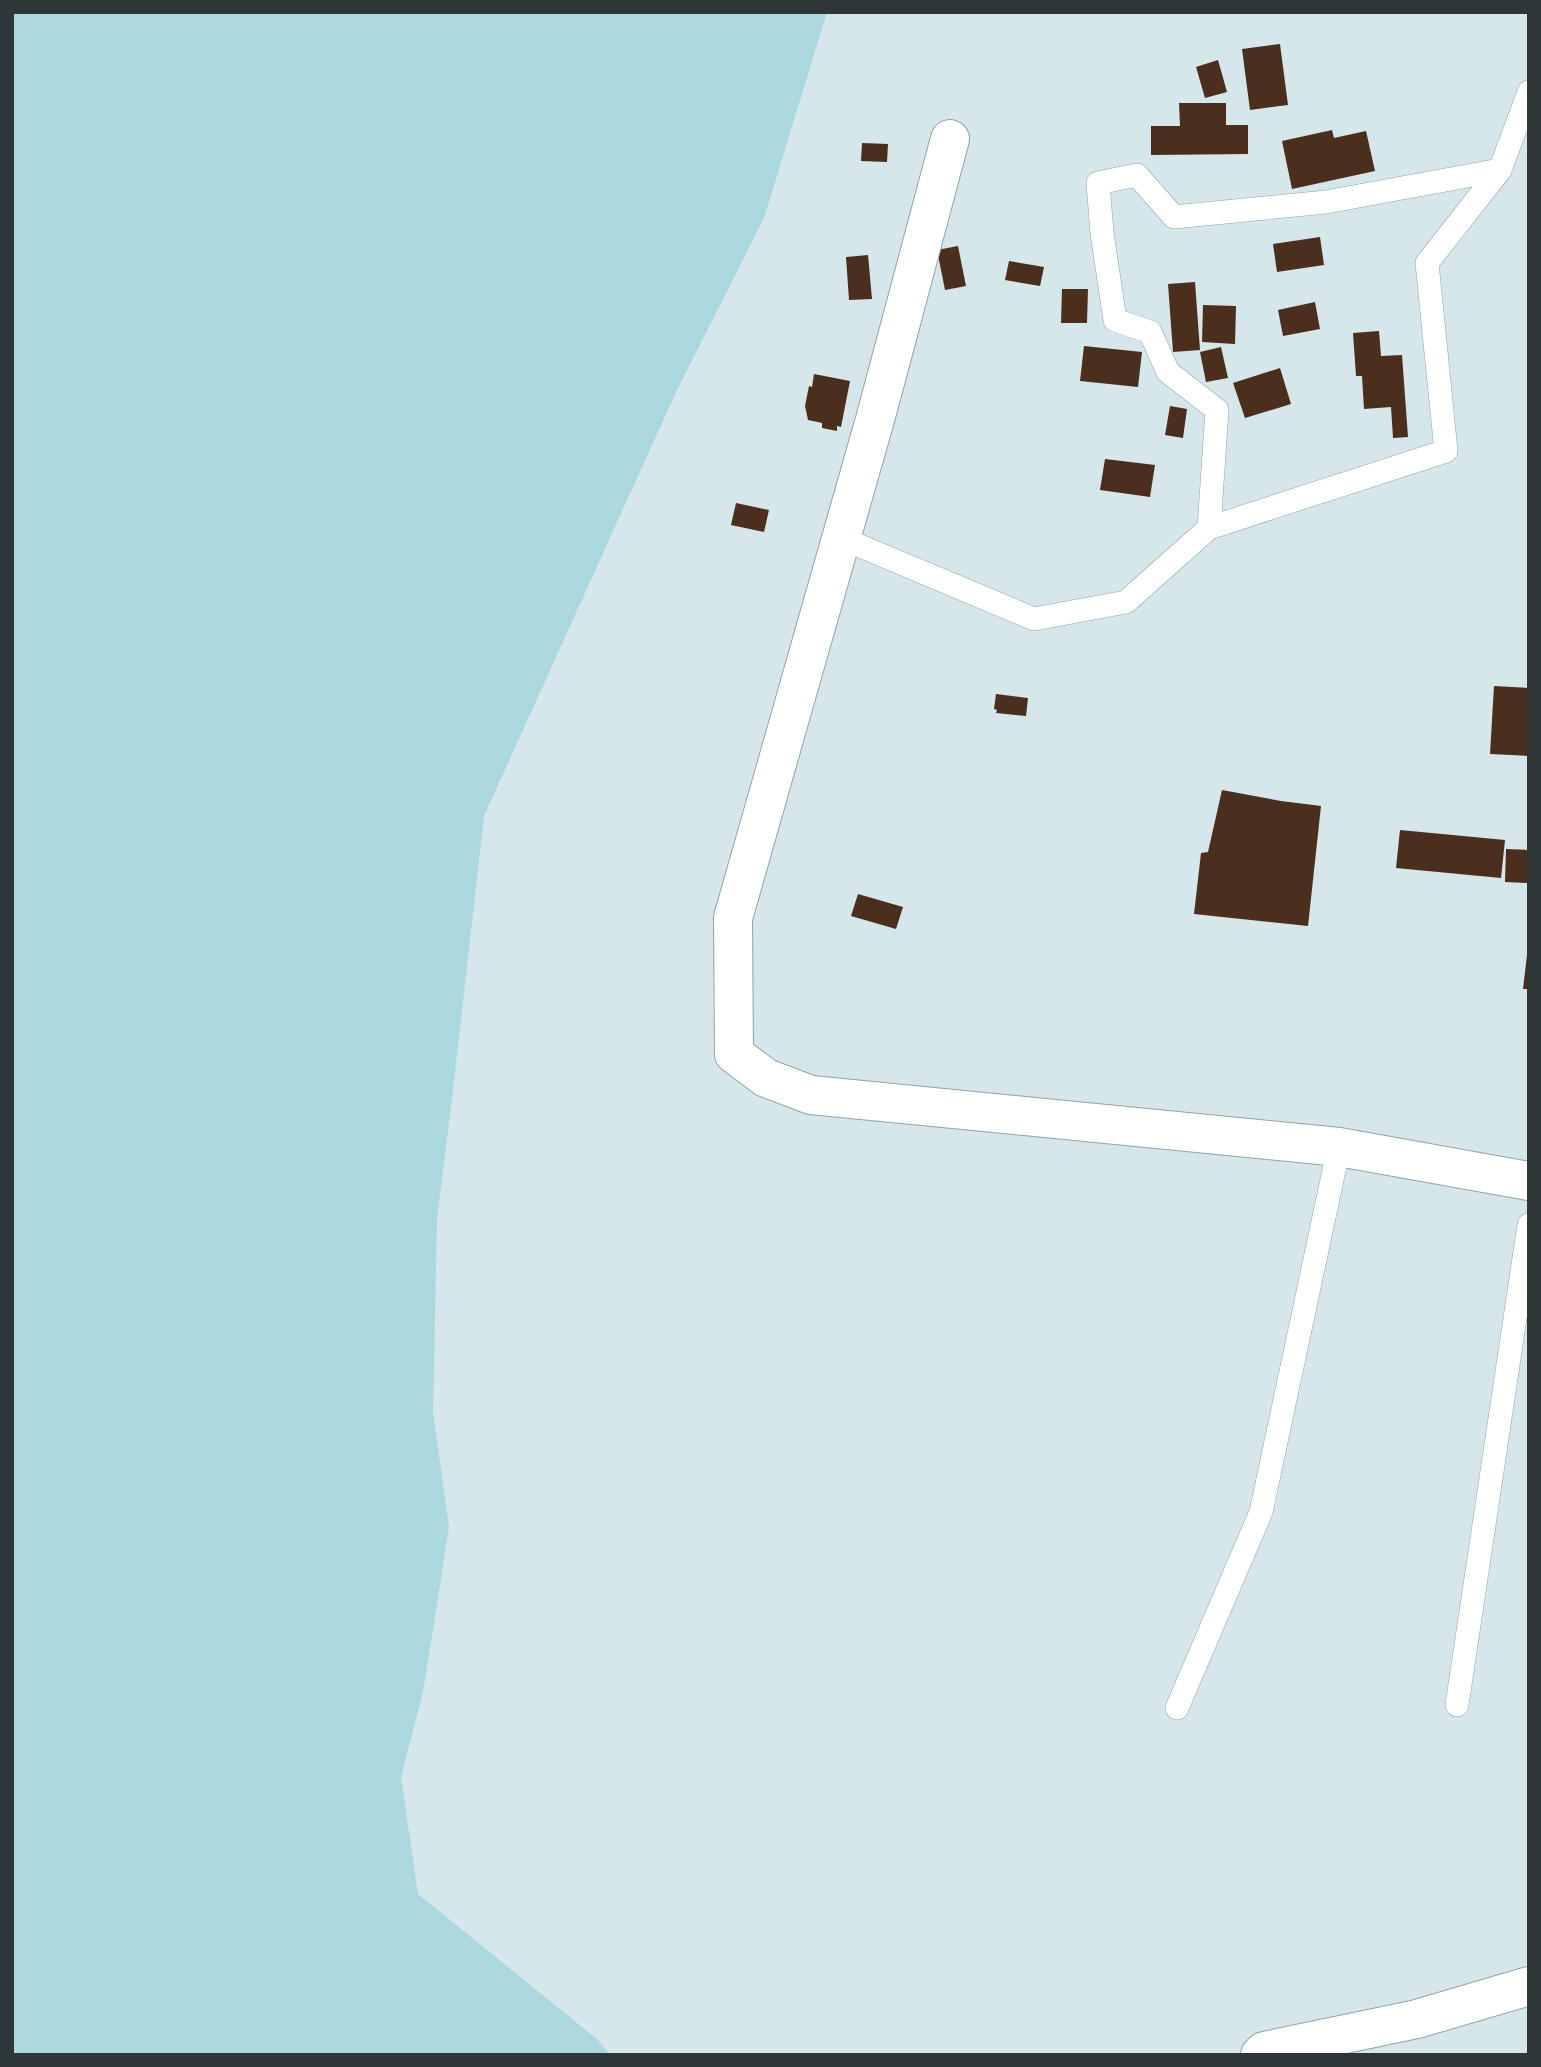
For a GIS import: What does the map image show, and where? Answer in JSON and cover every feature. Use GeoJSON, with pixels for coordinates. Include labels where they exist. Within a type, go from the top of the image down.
{"type":"FeatureCollection","features":[{"type":"Feature","properties":{"kind":"street"},"geometry":{"type":"LineString","coordinates":[[950,139],[733,918],[734,1054],[766,1078],[811,1095],[1339,1147],[1529,1181]]}},
{"type":"Feature","properties":{"kind":"street"},"geometry":{"type":"LineString","coordinates":[[1261,2055],[1264,2051],[1417,2019],[1529,1986]]}},
{"type":"Feature","properties":{"kind":"lane"},"geometry":{"type":"LineString","coordinates":[[841,538],[1034,619],[1126,602],[1209,528],[1446,451],[1427,263],[1500,170],[1529,92]]}},
{"type":"Feature","properties":{"kind":"lane"},"geometry":{"type":"LineString","coordinates":[[1209,528],[1217,410],[1168,372],[1150,332],[1115,320],[1102,233],[1098,183],[1137,175],[1174,217],[1326,202],[1500,170]]}},
{"type":"Feature","properties":{"kind":"lane"},"geometry":{"type":"LineString","coordinates":[[1177,1708],[1261,1512],[1339,1147]]}},
{"type":"Feature","properties":{"kind":"lane"},"geometry":{"type":"LineString","coordinates":[[1457,1705],[1529,1225]]}},
{"type":"Feature","properties":{"kind":"shaded area"},"geometry":{"type":"Polygon","coordinates":[[[12,12],[827,12],[764,218],[676,392],[484,816],[437,1218],[433,1412],[449,1527],[423,1692],[401,1777],[418,1894],[598,2040],[610,2055],[12,2055],[12,12]]]}},
{"type":"Feature","properties":{"kind":"building"},"geometry":{"type":"Polygon","coordinates":[[[1280,44],[1288,105],[1250,110],[1242,49],[1280,44]]]}},
{"type":"Feature","properties":{"kind":"building"},"geometry":{"type":"Polygon","coordinates":[[[1218,60],[1227,92],[1205,98],[1196,67],[1218,60]]]}},
{"type":"Feature","properties":{"kind":"building"},"geometry":{"type":"Polygon","coordinates":[[[1179,103],[1226,103],[1226,125],[1248,125],[1248,154],[1151,155],[1151,126],[1180,126],[1179,103]]]}},
{"type":"Feature","properties":{"kind":"building"},"geometry":{"type":"Polygon","coordinates":[[[1332,130],[1334,138],[1366,131],[1375,171],[1292,189],[1282,141],[1332,130]]]}},
{"type":"Feature","properties":{"kind":"building"},"geometry":{"type":"Polygon","coordinates":[[[862,143],[888,144],[887,162],[861,161],[862,143]]]}},
{"type":"Feature","properties":{"kind":"building"},"geometry":{"type":"Polygon","coordinates":[[[1320,237],[1324,265],[1277,272],[1273,244],[1320,237]]]}},
{"type":"Feature","properties":{"kind":"building"},"geometry":{"type":"Polygon","coordinates":[[[958,246],[966,286],[945,290],[937,250],[958,246]]]}},
{"type":"Feature","properties":{"kind":"building"},"geometry":{"type":"Polygon","coordinates":[[[868,255],[872,299],[849,300],[846,257],[868,255]]]}},
{"type":"Feature","properties":{"kind":"building"},"geometry":{"type":"Polygon","coordinates":[[[1009,261],[1044,267],[1040,286],[1005,280],[1009,261]]]}},
{"type":"Feature","properties":{"kind":"building"},"geometry":{"type":"Polygon","coordinates":[[[1195,282],[1200,350],[1173,352],[1168,284],[1195,282]]]}},
{"type":"Feature","properties":{"kind":"building"},"geometry":{"type":"Polygon","coordinates":[[[1062,289],[1088,289],[1087,323],[1061,323],[1062,289]]]}},
{"type":"Feature","properties":{"kind":"building"},"geometry":{"type":"Polygon","coordinates":[[[1315,302],[1320,329],[1283,336],[1278,310],[1315,302]]]}},
{"type":"Feature","properties":{"kind":"building"},"geometry":{"type":"Polygon","coordinates":[[[1203,305],[1236,306],[1235,344],[1202,342],[1203,305]]]}},
{"type":"Feature","properties":{"kind":"building"},"geometry":{"type":"Polygon","coordinates":[[[1379,331],[1381,356],[1402,355],[1408,437],[1393,438],[1391,407],[1364,409],[1362,376],[1356,376],[1353,333],[1379,331]]]}},
{"type":"Feature","properties":{"kind":"building"},"geometry":{"type":"Polygon","coordinates":[[[1084,346],[1142,352],[1138,387],[1080,381],[1084,346]]]}},
{"type":"Feature","properties":{"kind":"building"},"geometry":{"type":"Polygon","coordinates":[[[1221,347],[1228,378],[1206,382],[1200,352],[1221,347]]]}},
{"type":"Feature","properties":{"kind":"building"},"geometry":{"type":"Polygon","coordinates":[[[1280,368],[1291,404],[1245,418],[1233,383],[1280,368]]]}},
{"type":"Feature","properties":{"kind":"building"},"geometry":{"type":"Polygon","coordinates":[[[814,374],[850,381],[841,427],[837,426],[837,431],[822,428],[822,423],[808,420],[805,406],[814,374]]]}},
{"type":"Feature","properties":{"kind":"building"},"geometry":{"type":"Polygon","coordinates":[[[1170,406],[1187,409],[1183,438],[1165,435],[1170,406]]]}},
{"type":"Feature","properties":{"kind":"building"},"geometry":{"type":"Polygon","coordinates":[[[1105,459],[1155,465],[1150,497],[1100,490],[1105,459]]]}},
{"type":"Feature","properties":{"kind":"building"},"geometry":{"type":"Polygon","coordinates":[[[736,503],[769,510],[764,532],[731,525],[736,503]]]}},
{"type":"Feature","properties":{"kind":"building"},"geometry":{"type":"Polygon","coordinates":[[[1494,686],[1529,688],[1529,756],[1490,754],[1494,686]]]}},
{"type":"Feature","properties":{"kind":"building"},"geometry":{"type":"Polygon","coordinates":[[[996,694],[1028,698],[1026,716],[996,713],[996,694]]]}},
{"type":"Feature","properties":{"kind":"building"},"geometry":{"type":"Polygon","coordinates":[[[1222,790],[1321,806],[1308,926],[1194,914],[1201,853],[1208,852],[1222,790]]]}},
{"type":"Feature","properties":{"kind":"building"},"geometry":{"type":"Polygon","coordinates":[[[1400,830],[1505,840],[1501,878],[1396,868],[1400,830]]]}},
{"type":"Feature","properties":{"kind":"building"},"geometry":{"type":"Polygon","coordinates":[[[1506,849],[1529,850],[1529,883],[1505,882],[1506,849]]]}},
{"type":"Feature","properties":{"kind":"building"},"geometry":{"type":"Polygon","coordinates":[[[858,894],[903,907],[896,929],[851,916],[858,894]]]}},
{"type":"Feature","properties":{"kind":"building"},"geometry":{"type":"Polygon","coordinates":[[[1527,955],[1529,989],[1523,989],[1527,955]]]}}]}
